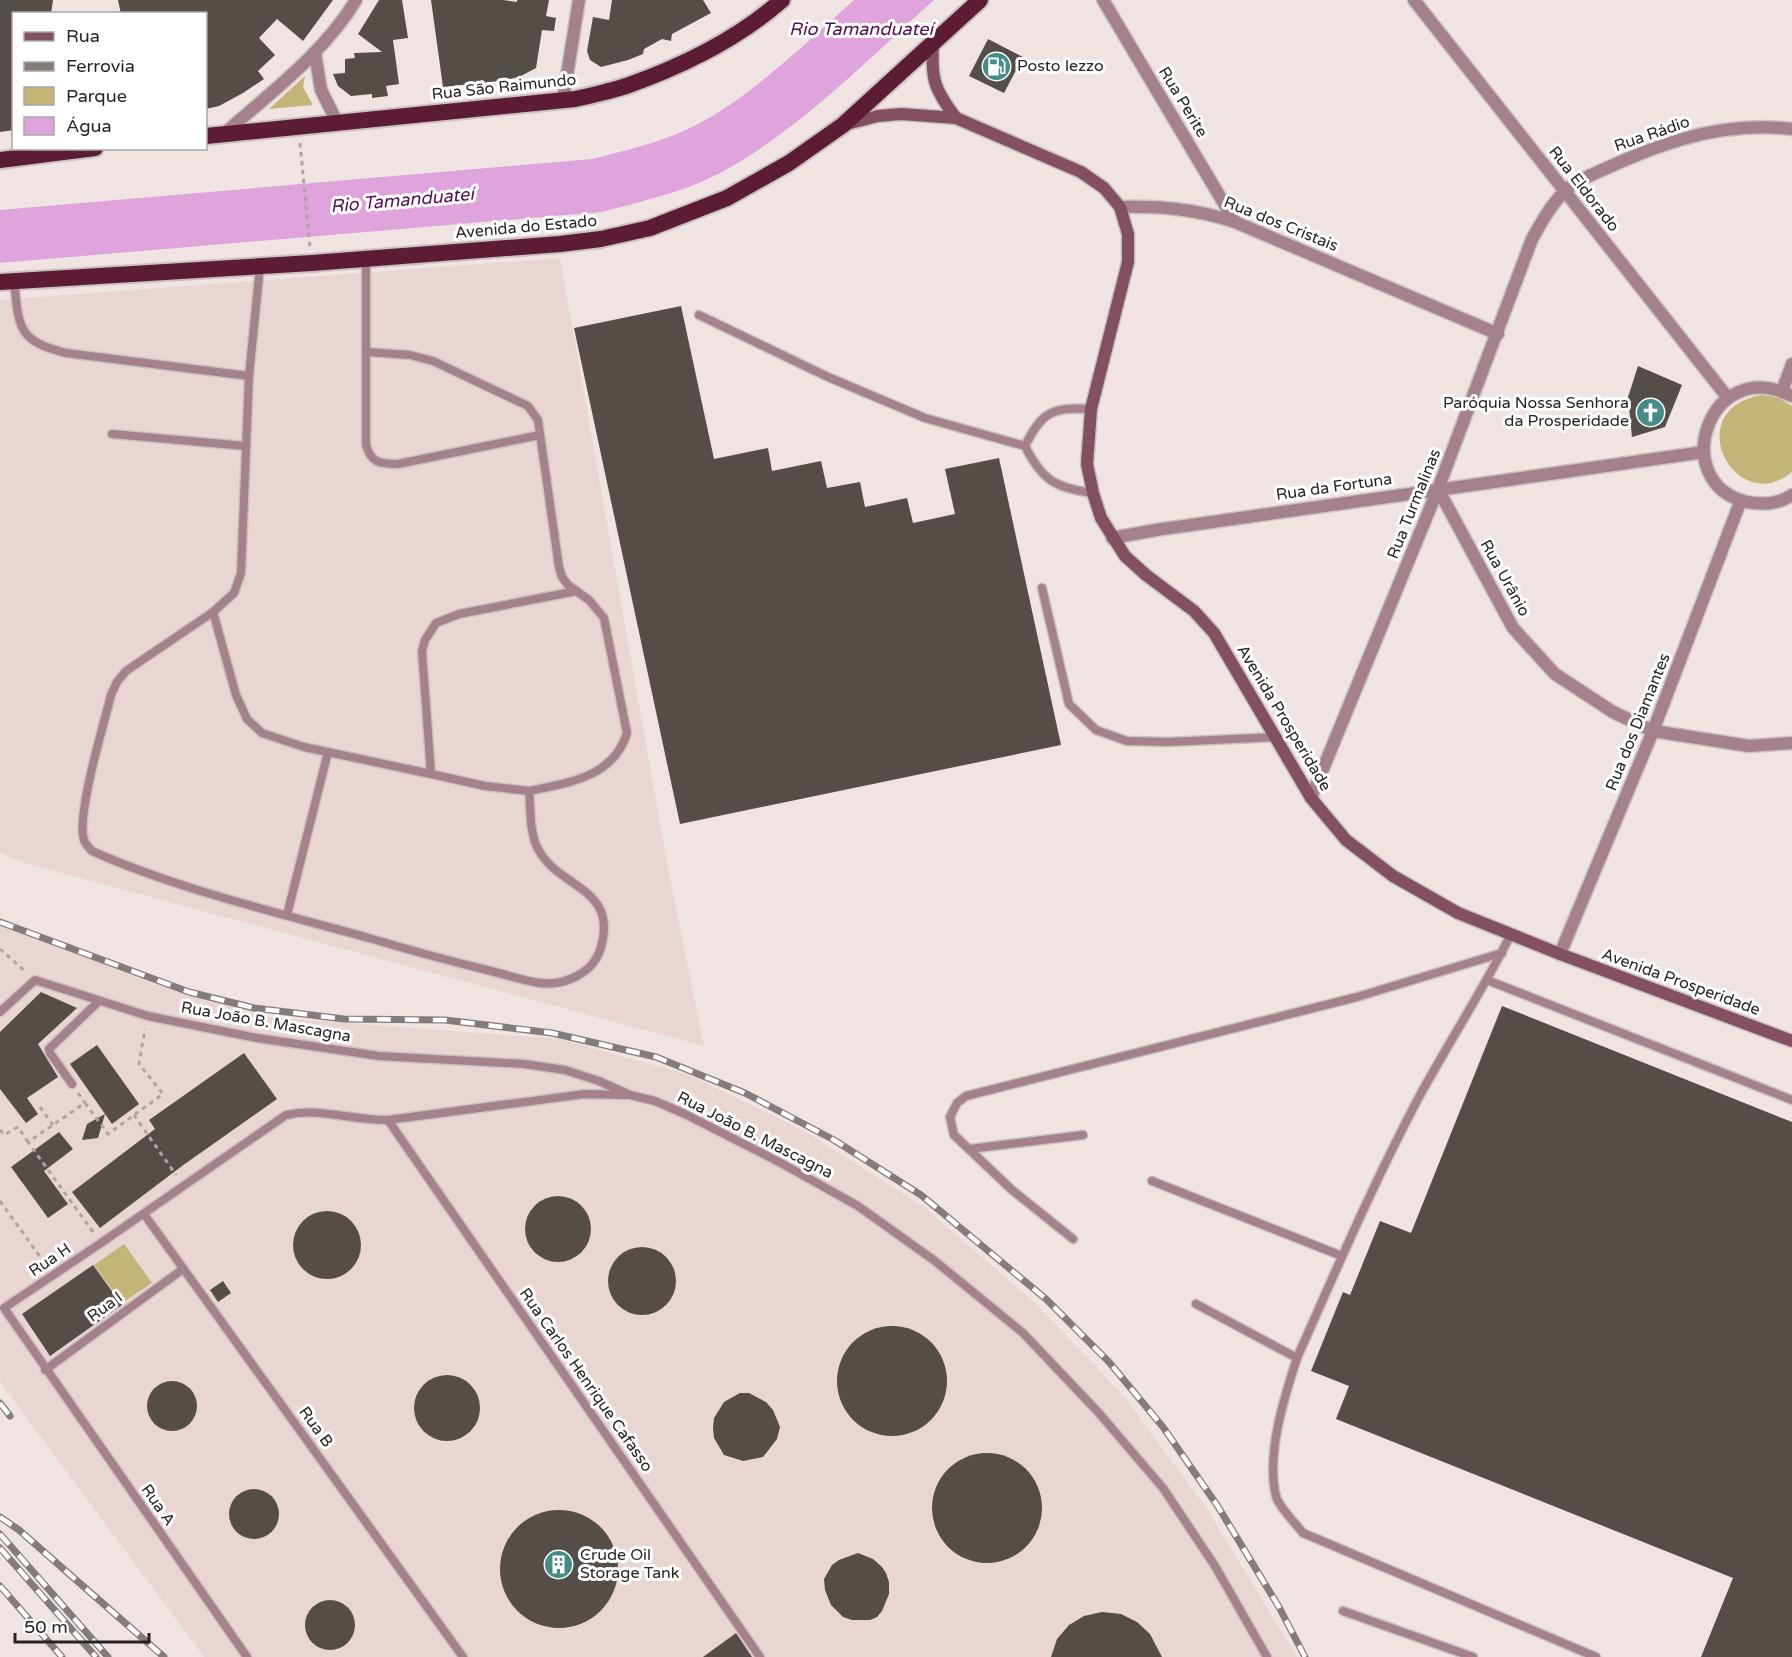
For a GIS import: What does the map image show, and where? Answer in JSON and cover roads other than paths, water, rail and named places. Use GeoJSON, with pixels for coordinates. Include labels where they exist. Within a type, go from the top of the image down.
{"type":"FeatureCollection","features":[{"type":"Feature","properties":{"kind":"highway","name":"Rua São Raimundo"},"geometry":{"type":"LineString","coordinates":[[207,136],[575,99],[628,86],[703,54],[750,27],[783,0]]}},
{"type":"Feature","properties":{"kind":"highway","name":"Avenida do Estado"},"geometry":{"type":"LineString","coordinates":[[7,281],[366,259],[580,242],[650,228],[727,198],[789,163],[843,125],[980,0]]}},
{"type":"Feature","properties":{"kind":"highway"},"geometry":{"type":"LineString","coordinates":[[0,160],[78,150]]}},
{"type":"Feature","properties":{"kind":"main road"},"geometry":{"type":"LineString","coordinates":[[933,44],[934,82],[940,97],[956,118]]}},
{"type":"Feature","properties":{"kind":"main road"},"geometry":{"type":"LineString","coordinates":[[843,125],[901,114],[956,118],[1081,172],[1104,188],[1120,207]]}},
{"type":"Feature","properties":{"kind":"main road","name":"Avenida Prosperidade"},"geometry":{"type":"LineString","coordinates":[[1120,207],[1128,234],[1128,262],[1091,409],[1087,464],[1101,518],[1125,556],[1194,611],[1214,633],[1311,798],[1346,840],[1393,876],[1458,913],[1792,1041]]}},
{"type":"Feature","properties":{"kind":"street"},"geometry":{"type":"LineString","coordinates":[[225,133],[315,53],[330,37],[356,0]]}},
{"type":"Feature","properties":{"kind":"street"},"geometry":{"type":"LineString","coordinates":[[563,100],[579,0]]}},
{"type":"Feature","properties":{"kind":"street","name":"Rua Perite"},"geometry":{"type":"LineString","coordinates":[[1102,0],[1235,222]]}},
{"type":"Feature","properties":{"kind":"street","name":"Rua Eldorado"},"geometry":{"type":"LineString","coordinates":[[1414,0],[1728,398]]}},
{"type":"Feature","properties":{"kind":"street"},"geometry":{"type":"LineString","coordinates":[[315,53],[321,90],[337,122]]}},
{"type":"Feature","properties":{"kind":"street","name":"Rua Rádio"},"geometry":{"type":"LineString","coordinates":[[1563,190],[1619,162],[1679,139],[1724,129],[1762,126],[1792,129]]}},
{"type":"Feature","properties":{"kind":"street","name":"Rua Turmalinas"},"geometry":{"type":"LineString","coordinates":[[1311,798],[1438,489],[1532,239],[1563,190]]}},
{"type":"Feature","properties":{"kind":"street","name":"Rua dos Cristais"},"geometry":{"type":"LineString","coordinates":[[1120,207],[1155,207],[1207,212],[1498,334]]}},
{"type":"Feature","properties":{"kind":"street"},"geometry":{"type":"LineString","coordinates":[[1792,364],[1787,394],[1763,387],[1744,390],[1728,398],[1713,413],[1705,431],[1704,452],[1708,467],[1716,481],[1727,492],[1741,500],[1757,504],[1773,503],[1792,495]]}},
{"type":"Feature","properties":{"kind":"street","name":"Rua da Fortuna"},"geometry":{"type":"LineString","coordinates":[[1112,538],[1704,452]]}},
{"type":"Feature","properties":{"kind":"street","name":"Rua Urânio"},"geometry":{"type":"LineString","coordinates":[[1438,489],[1513,628],[1555,674],[1613,712],[1653,731],[1749,746],[1792,743]]}},
{"type":"Feature","properties":{"kind":"street","name":"Rua dos Diamantes"},"geometry":{"type":"LineString","coordinates":[[1560,954],[1653,731],[1741,500]]}},
{"type":"Feature","properties":{"kind":"lane"},"geometry":{"type":"LineString","coordinates":[[366,259],[366,445],[369,456],[386,464],[398,464],[540,435]]}},
{"type":"Feature","properties":{"kind":"lane"},"geometry":{"type":"LineString","coordinates":[[260,266],[260,285],[249,376],[241,573],[234,592],[213,612],[126,671],[117,682],[111,695],[87,791],[83,824],[84,840],[92,851],[108,859],[182,884],[447,961],[541,983],[577,977],[591,967],[601,950],[605,925],[597,902],[584,889],[563,876],[546,861],[537,848],[532,830],[529,791]]}},
{"type":"Feature","properties":{"kind":"lane"},"geometry":{"type":"LineString","coordinates":[[7,281],[21,329],[45,348],[66,353],[249,376]]}},
{"type":"Feature","properties":{"kind":"lane"},"geometry":{"type":"LineString","coordinates":[[699,315],[828,377],[925,418],[1025,446],[1035,466],[1050,480],[1063,488],[1093,493]]}},
{"type":"Feature","properties":{"kind":"lane"},"geometry":{"type":"LineString","coordinates":[[213,612],[236,695],[247,719],[262,733],[304,747],[485,786],[529,791],[576,780],[605,767],[616,757],[623,746],[627,733],[604,618],[598,608],[568,585],[559,567],[538,420],[528,405],[433,361],[410,355],[367,352]]}},
{"type":"Feature","properties":{"kind":"lane"},"geometry":{"type":"LineString","coordinates":[[1025,446],[1035,425],[1052,412],[1072,408],[1091,409]]}},
{"type":"Feature","properties":{"kind":"lane"},"geometry":{"type":"LineString","coordinates":[[112,434],[245,446]]}},
{"type":"Feature","properties":{"kind":"lane"},"geometry":{"type":"LineString","coordinates":[[1042,588],[1069,704],[1096,730],[1127,741],[1168,742],[1277,737]]}},
{"type":"Feature","properties":{"kind":"lane"},"geometry":{"type":"LineString","coordinates":[[431,774],[422,651],[429,631],[436,623],[459,614],[577,591]]}},
{"type":"Feature","properties":{"kind":"lane"},"geometry":{"type":"LineString","coordinates":[[287,915],[328,752]]}},
{"type":"Feature","properties":{"kind":"lane"},"geometry":{"type":"LineString","coordinates":[[1511,934],[1419,1098],[1373,1188],[1297,1358],[1283,1401],[1273,1457],[1276,1498],[1303,1533],[1596,1657]]}},
{"type":"Feature","properties":{"kind":"lane"},"geometry":{"type":"LineString","coordinates":[[1073,1239],[1012,1190],[954,1135],[950,1117],[957,1103],[966,1096],[1357,997],[1502,953]]}},
{"type":"Feature","properties":{"kind":"lane","name":"Rua João B. Mascagna"},"geometry":{"type":"LineString","coordinates":[[0,1012],[35,980],[148,1016],[256,1038],[379,1056],[524,1064],[565,1070],[599,1081],[630,1095],[655,1101],[782,1163],[858,1206],[935,1261],[1023,1333],[1098,1412],[1163,1488],[1215,1566],[1267,1657]]}},
{"type":"Feature","properties":{"kind":"lane"},"geometry":{"type":"LineString","coordinates":[[1487,980],[1792,1100]]}},
{"type":"Feature","properties":{"kind":"lane"},"geometry":{"type":"LineString","coordinates":[[72,1084],[49,1049],[99,1000]]}},
{"type":"Feature","properties":{"kind":"lane","name":"Rua H"},"geometry":{"type":"LineString","coordinates":[[45,1370],[2,1306],[54,1276],[286,1115],[301,1111],[370,1120],[388,1120],[585,1094],[630,1095]]}},
{"type":"Feature","properties":{"kind":"lane","name":"Rua Carlos Henrique Cafasso"},"geometry":{"type":"LineString","coordinates":[[388,1120],[760,1657]]}},
{"type":"Feature","properties":{"kind":"lane"},"geometry":{"type":"LineString","coordinates":[[969,1149],[1083,1135]]}},
{"type":"Feature","properties":{"kind":"lane"},"geometry":{"type":"LineString","coordinates":[[1152,1181],[1342,1256]]}},
{"type":"Feature","properties":{"kind":"lane","name":"Rua B"},"geometry":{"type":"LineString","coordinates":[[144,1214],[463,1657]]}},
{"type":"Feature","properties":{"kind":"lane","name":"Rua I"},"geometry":{"type":"LineString","coordinates":[[45,1370],[183,1269]]}},
{"type":"Feature","properties":{"kind":"lane"},"geometry":{"type":"LineString","coordinates":[[1196,1304],[1297,1358]]}},
{"type":"Feature","properties":{"kind":"lane","name":"Rua A"},"geometry":{"type":"LineString","coordinates":[[45,1370],[247,1657]]}},
{"type":"Feature","properties":{"kind":"lane"},"geometry":{"type":"LineString","coordinates":[[1343,1611],[1473,1657]]}},
{"type":"Feature","properties":{"kind":"water","name":"Rio Tamanduateí"},"geometry":{"type":"Polygon","coordinates":[[[854,0],[934,0],[833,92],[779,135],[722,172],[663,195],[602,212],[0,263],[0,210],[592,159],[645,145],[696,125],[738,99],[854,0]]]}},
{"type":"Feature","properties":{"kind":"railway"},"geometry":{"type":"LineString","coordinates":[[0,922],[189,992],[254,1008],[344,1019],[445,1020],[552,1033],[656,1057],[745,1093],[834,1140],[921,1195],[1046,1299],[1109,1362],[1163,1427],[1217,1505],[1279,1607],[1305,1657]]}},
{"type":"Feature","properties":{"kind":"railway"},"geometry":{"type":"LineString","coordinates":[[0,1403],[10,1416]]}},
{"type":"Feature","properties":{"kind":"railway"},"geometry":{"type":"LineString","coordinates":[[0,1517],[19,1530],[164,1657]]}},
{"type":"Feature","properties":{"kind":"railway"},"geometry":{"type":"LineString","coordinates":[[0,1534],[108,1657]]}},
{"type":"Feature","properties":{"kind":"railway"},"geometry":{"type":"LineString","coordinates":[[0,1548],[96,1657]]}},
{"type":"Feature","properties":{"kind":"railway"},"geometry":{"type":"LineString","coordinates":[[0,1586],[62,1657]]}},
{"type":"Feature","properties":{"kind":"place","name":"Posto Iezzo"},"geometry":{"type":"Point","coordinates":[996,66]}},
{"type":"Feature","properties":{"kind":"place","name":"Paróquia Nossa Senhora da Prosperidade"},"geometry":{"type":"Point","coordinates":[1650,412]}},
{"type":"Feature","properties":{"kind":"place","name":"Crude Oil Storage Tank"},"geometry":{"type":"Point","coordinates":[559,1564]}}]}
